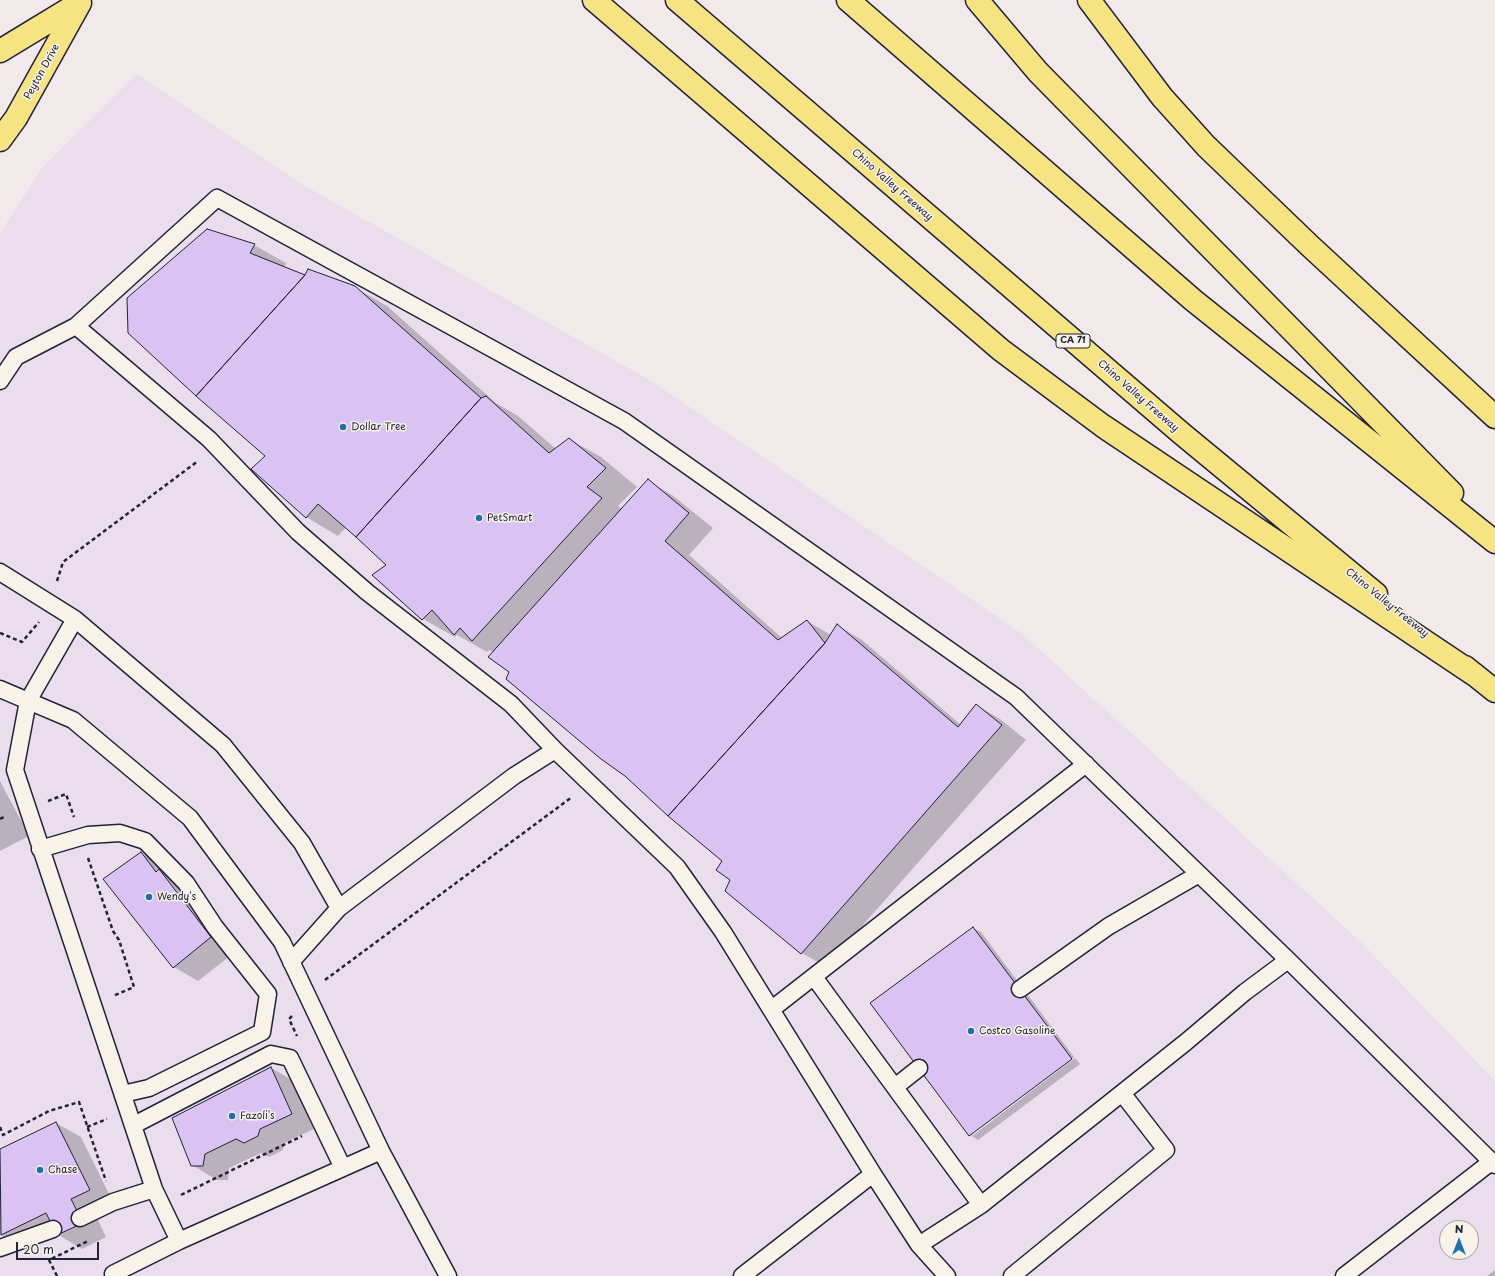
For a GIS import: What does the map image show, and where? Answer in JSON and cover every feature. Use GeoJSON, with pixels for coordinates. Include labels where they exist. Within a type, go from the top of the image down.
{"type":"FeatureCollection","features":[{"type":"Feature","properties":{"kind":"main road"},"geometry":{"type":"LineString","coordinates":[[594,0],[1001,350],[1103,426],[1475,675]]}},
{"type":"Feature","properties":{"kind":"main road","name":"Chino Valley Freeway"},"geometry":{"type":"LineString","coordinates":[[677,0],[1181,433],[1495,691]]}},
{"type":"Feature","properties":{"kind":"main road"},"geometry":{"type":"LineString","coordinates":[[848,0],[1193,300],[1495,542]]}},
{"type":"Feature","properties":{"kind":"main road"},"geometry":{"type":"LineString","coordinates":[[977,0],[1038,72],[1495,536]]}},
{"type":"Feature","properties":{"kind":"main road"},"geometry":{"type":"LineString","coordinates":[[1089,0],[1120,43],[1162,96],[1206,146],[1309,245],[1495,417]]}},
{"type":"Feature","properties":{"kind":"main road","name":"Peyton Drive"},"geometry":{"type":"LineString","coordinates":[[0,50],[82,1]]}},
{"type":"Feature","properties":{"kind":"main road","name":"Peyton Drive"},"geometry":{"type":"LineString","coordinates":[[0,140],[16,118],[82,1]]}},
{"type":"Feature","properties":{"kind":"lane"},"geometry":{"type":"LineString","coordinates":[[0,381],[16,357],[76,326],[217,198],[624,422],[1016,697],[1288,960],[1493,1163],[1344,1276]]}},
{"type":"Feature","properties":{"kind":"lane"},"geometry":{"type":"LineString","coordinates":[[76,326],[217,447],[298,532],[367,592],[511,704],[555,750],[677,867],[723,932],[873,1174],[919,1245],[947,1276]]}},
{"type":"Feature","properties":{"kind":"lane"},"geometry":{"type":"LineString","coordinates":[[0,572],[75,619],[223,745],[302,844],[339,908]]}},
{"type":"Feature","properties":{"kind":"lane"},"geometry":{"type":"LineString","coordinates":[[75,619],[28,701],[15,770],[40,849],[134,1124],[154,1189],[179,1241]]}},
{"type":"Feature","properties":{"kind":"lane"},"geometry":{"type":"LineString","coordinates":[[0,689],[73,720],[190,818],[282,942],[381,1151],[448,1276]]}},
{"type":"Feature","properties":{"kind":"lane"},"geometry":{"type":"LineString","coordinates":[[291,962],[339,908],[514,776],[555,750]]}},
{"type":"Feature","properties":{"kind":"lane"},"geometry":{"type":"LineString","coordinates":[[772,1009],[1086,764]]}},
{"type":"Feature","properties":{"kind":"lane"},"geometry":{"type":"LineString","coordinates":[[40,849],[88,835],[120,833],[145,841],[186,883],[215,927],[268,994],[262,1032],[149,1088],[123,1094]]}},
{"type":"Feature","properties":{"kind":"lane"},"geometry":{"type":"LineString","coordinates":[[1020,989],[1110,926],[1199,874]]}},
{"type":"Feature","properties":{"kind":"lane"},"geometry":{"type":"LineString","coordinates":[[919,1245],[981,1205],[1186,1042],[1245,992],[1288,960]]}},
{"type":"Feature","properties":{"kind":"lane"},"geometry":{"type":"LineString","coordinates":[[814,977],[981,1205]]}},
{"type":"Feature","properties":{"kind":"lane"},"geometry":{"type":"LineString","coordinates":[[134,1124],[271,1054],[290,1058],[343,1168]]}},
{"type":"Feature","properties":{"kind":"lane"},"geometry":{"type":"LineString","coordinates":[[895,1087],[918,1068]]}},
{"type":"Feature","properties":{"kind":"lane"},"geometry":{"type":"LineString","coordinates":[[1012,1276],[1166,1150],[1122,1093]]}},
{"type":"Feature","properties":{"kind":"lane"},"geometry":{"type":"LineString","coordinates":[[114,1276],[113,1274],[179,1241],[381,1151]]}},
{"type":"Feature","properties":{"kind":"lane"},"geometry":{"type":"LineString","coordinates":[[742,1276],[873,1174]]}},
{"type":"Feature","properties":{"kind":"lane"},"geometry":{"type":"LineString","coordinates":[[80,1218],[113,1202],[154,1189]]}},
{"type":"Feature","properties":{"kind":"lane"},"geometry":{"type":"LineString","coordinates":[[0,1248],[53,1228]]}},
{"type":"Feature","properties":{"kind":"path"},"geometry":{"type":"LineString","coordinates":[[0,633],[22,642],[38,625],[56,586],[63,562],[217,447]]}},
{"type":"Feature","properties":{"kind":"path"},"geometry":{"type":"LineString","coordinates":[[299,1039],[289,1019],[324,981],[569,800],[586,780]]}},
{"type":"Feature","properties":{"kind":"path"},"geometry":{"type":"LineString","coordinates":[[0,819],[6,816]]}},
{"type":"Feature","properties":{"kind":"path"},"geometry":{"type":"LineString","coordinates":[[0,1127],[3,1135],[49,1111],[79,1102],[113,1202]]}},
{"type":"Feature","properties":{"kind":"path"},"geometry":{"type":"LineString","coordinates":[[162,1204],[323,1126]]}},
{"type":"Feature","properties":{"kind":"path"},"geometry":{"type":"LineString","coordinates":[[58,1276],[49,1260],[95,1237]]}},
{"type":"Feature","properties":{"kind":"shaded area"},"geometry":{"type":"Polygon","coordinates":[[[137,74],[307,187],[653,382],[1021,633],[1360,941],[1495,1081],[1495,1276],[0,1276],[0,233],[42,168],[137,74]]]}},
{"type":"Feature","properties":{"kind":"building"},"geometry":{"type":"Polygon","coordinates":[[[207,229],[255,244],[250,253],[305,275],[196,396],[128,333],[127,298],[207,229]]]}},
{"type":"Feature","properties":{"kind":"building","name":"Dollar Tree"},"geometry":{"type":"Polygon","coordinates":[[[308,269],[355,286],[481,398],[356,537],[318,504],[306,518],[251,469],[265,456],[196,396],[305,275],[308,269]]]}},
{"type":"Feature","properties":{"kind":"building","name":"PetSmart"},"geometry":{"type":"Polygon","coordinates":[[[486,396],[549,453],[569,438],[606,468],[587,487],[602,498],[472,641],[460,628],[454,635],[432,610],[422,620],[372,575],[386,565],[356,537],[481,398],[486,396]]]}},
{"type":"Feature","properties":{"kind":"building"},"geometry":{"type":"Polygon","coordinates":[[[648,479],[689,513],[665,541],[778,640],[807,620],[825,643],[668,816],[625,776],[601,759],[506,679],[509,672],[488,657],[648,479]]]}},
{"type":"Feature","properties":{"kind":"building"},"geometry":{"type":"Polygon","coordinates":[[[837,624],[958,727],[976,704],[1002,725],[801,954],[725,891],[730,880],[716,870],[722,861],[668,816],[825,643],[837,624]]]}},
{"type":"Feature","properties":{"kind":"building","name":"Wendy's"},"geometry":{"type":"Polygon","coordinates":[[[141,852],[156,872],[159,869],[211,937],[173,968],[103,879],[141,852]]]}},
{"type":"Feature","properties":{"kind":"building","name":"Costco Gasoline"},"geometry":{"type":"Polygon","coordinates":[[[973,927],[1072,1059],[969,1136],[870,1003],[973,927]]]}},
{"type":"Feature","properties":{"kind":"building","name":"Fazoli's"},"geometry":{"type":"Polygon","coordinates":[[[271,1067],[292,1114],[260,1129],[258,1136],[244,1143],[236,1139],[205,1154],[203,1166],[191,1166],[172,1118],[271,1067]]]}},
{"type":"Feature","properties":{"kind":"building","name":"Chase"},"geometry":{"type":"Polygon","coordinates":[[[56,1122],[90,1190],[71,1199],[83,1223],[57,1235],[46,1213],[1,1235],[0,1149],[56,1122]]]}},
{"type":"Feature","properties":{"kind":"place","name":"Dollar Tree"},"geometry":{"type":"Point","coordinates":[343,427]}},
{"type":"Feature","properties":{"kind":"place","name":"PetSmart"},"geometry":{"type":"Point","coordinates":[479,518]}},
{"type":"Feature","properties":{"kind":"place","name":"Wendy's"},"geometry":{"type":"Point","coordinates":[149,897]}},
{"type":"Feature","properties":{"kind":"place","name":"Costco Gasoline"},"geometry":{"type":"Point","coordinates":[971,1031]}},
{"type":"Feature","properties":{"kind":"place","name":"Fazoli's"},"geometry":{"type":"Point","coordinates":[232,1116]}},
{"type":"Feature","properties":{"kind":"place","name":"Chase"},"geometry":{"type":"Point","coordinates":[40,1170]}}]}
